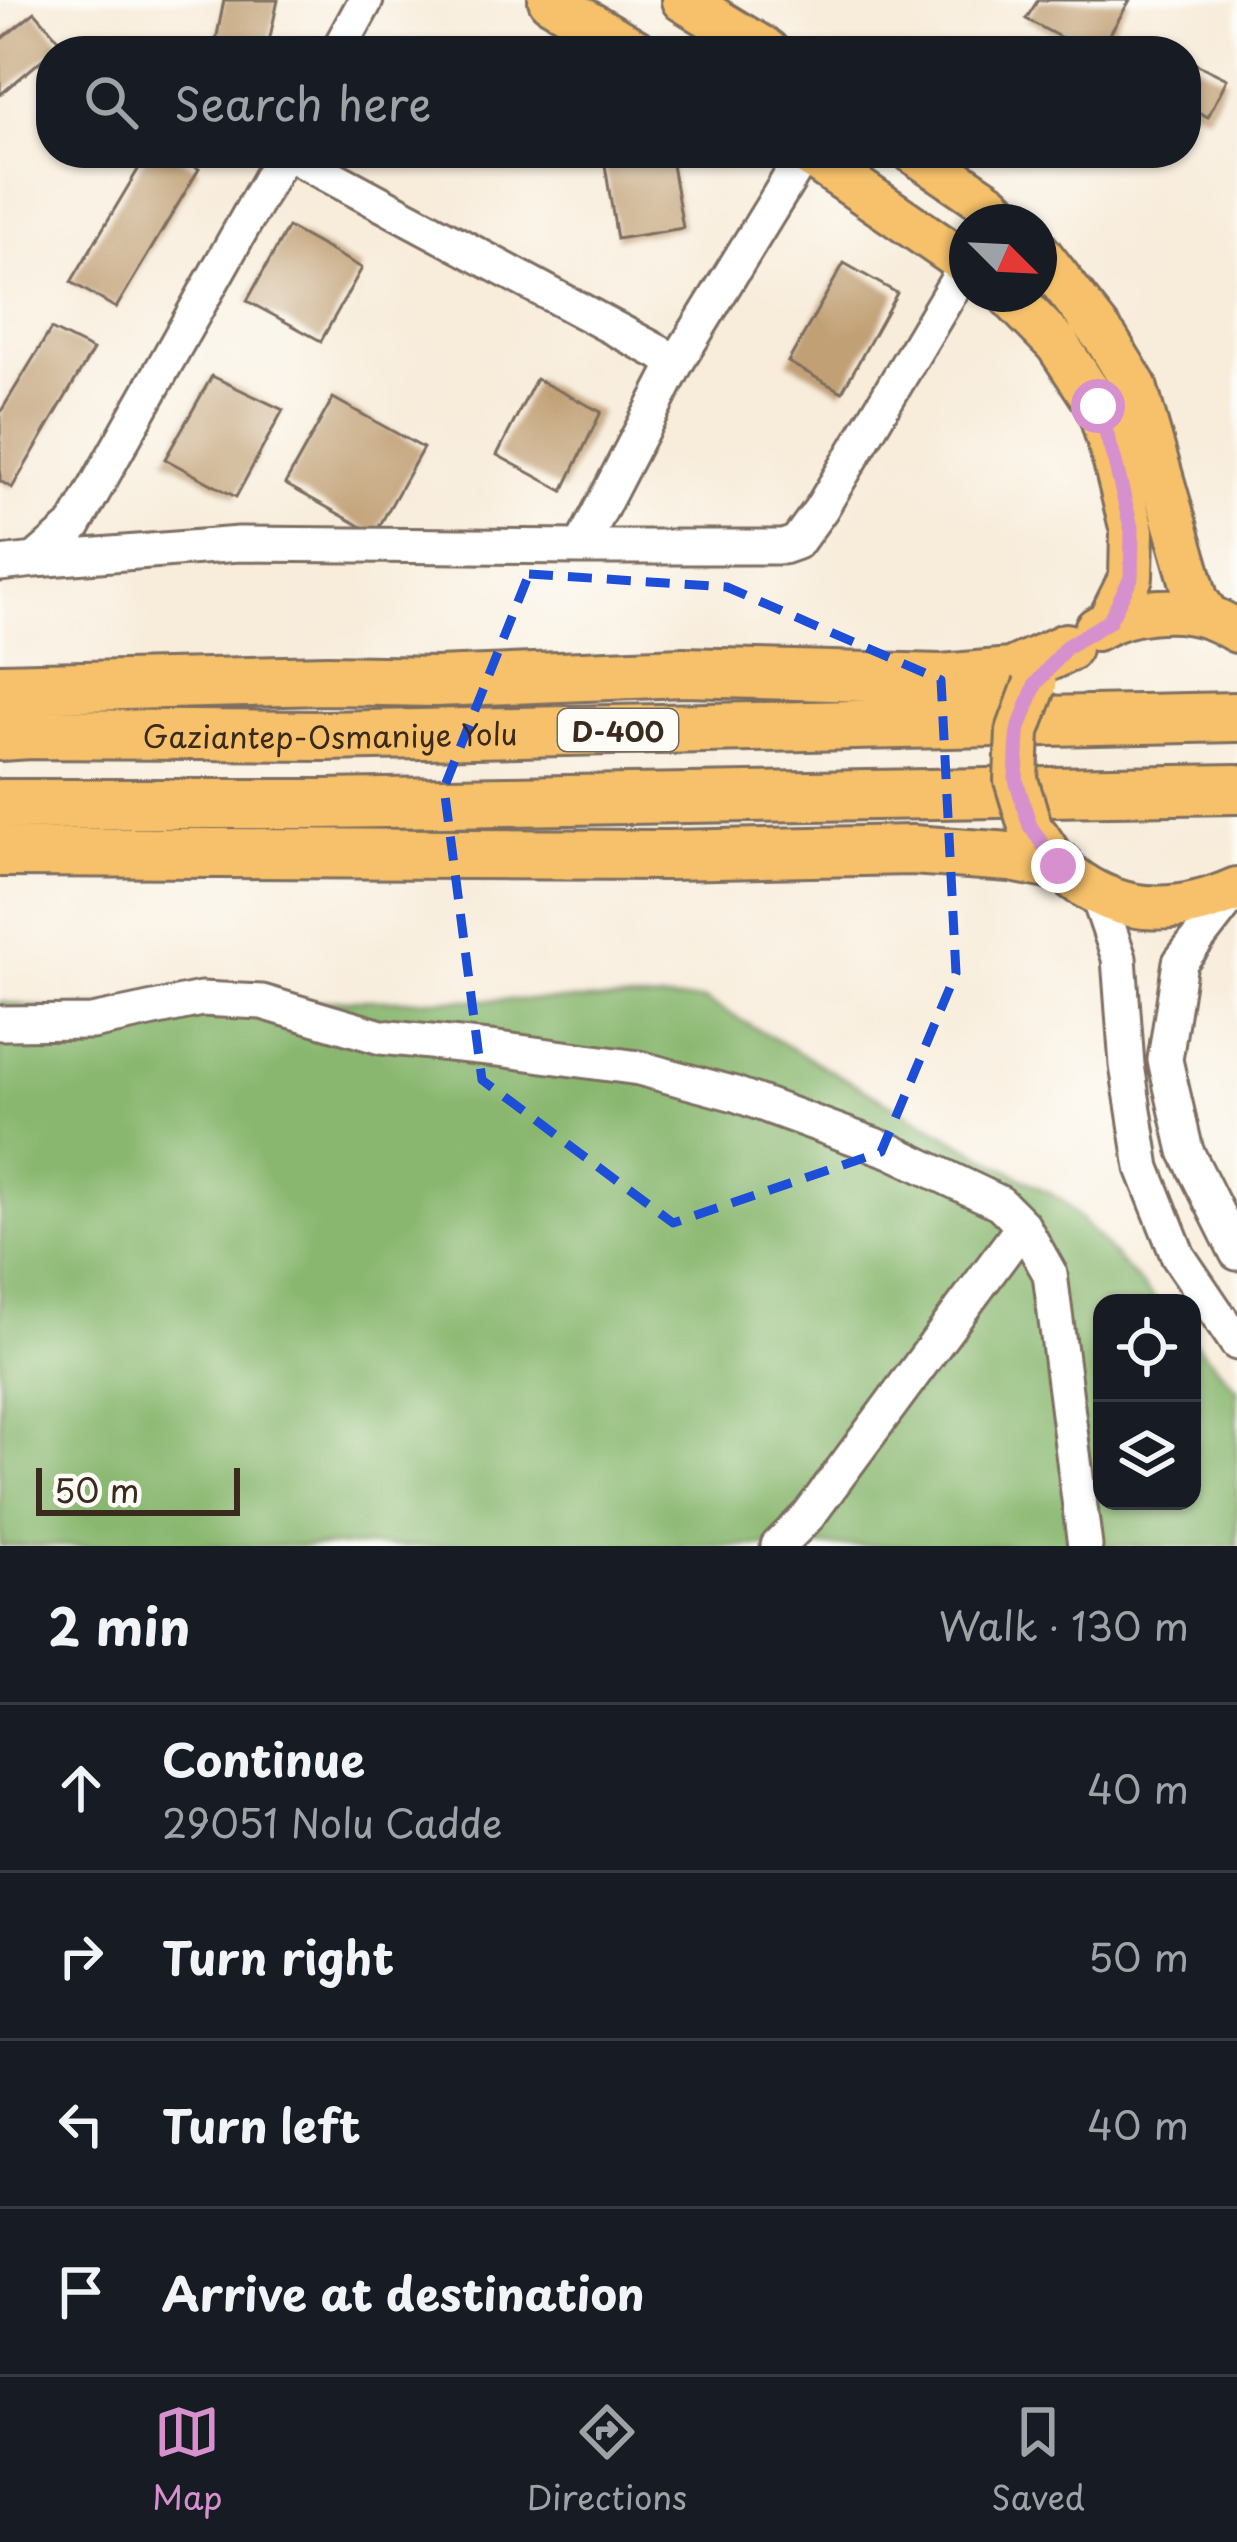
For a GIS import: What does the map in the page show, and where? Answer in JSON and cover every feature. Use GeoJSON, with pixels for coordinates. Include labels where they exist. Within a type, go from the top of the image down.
{"type":"FeatureCollection","features":[{"type":"Feature","properties":{"kind":"highway"},"geometry":{"type":"LineString","coordinates":[[0,688],[683,673],[942,679],[1011,673],[1066,647]]}},
{"type":"Feature","properties":{"kind":"highway","name":"Gaziantep-Osmaniye Yolu"},"geometry":{"type":"LineString","coordinates":[[0,736],[348,736],[1237,717]]}},
{"type":"Feature","properties":{"kind":"highway"},"geometry":{"type":"LineString","coordinates":[[0,804],[322,804],[1237,789]]}},
{"type":"Feature","properties":{"kind":"highway"},"geometry":{"type":"LineString","coordinates":[[0,852],[668,855],[912,850],[1011,857],[1078,880]]}},
{"type":"Feature","properties":{"kind":"main road"},"geometry":{"type":"LineString","coordinates":[[550,0],[611,36]]}},
{"type":"Feature","properties":{"kind":"main road"},"geometry":{"type":"LineString","coordinates":[[682,0],[742,36]]}},
{"type":"Feature","properties":{"kind":"main road"},"geometry":{"type":"LineString","coordinates":[[828,168],[949,252]]}},
{"type":"Feature","properties":{"kind":"main road"},"geometry":{"type":"LineString","coordinates":[[937,168],[990,204]]}},
{"type":"Feature","properties":{"kind":"main road"},"geometry":{"type":"LineString","coordinates":[[1057,276],[1107,340],[1135,386],[1197,601],[1223,624]]}},
{"type":"Feature","properties":{"kind":"main road"},"geometry":{"type":"LineString","coordinates":[[1026,312],[1057,344],[1098,406],[1110,443],[1132,531],[1131,578],[1109,621]]}},
{"type":"Feature","properties":{"kind":"main road"},"geometry":{"type":"LineString","coordinates":[[1223,624],[1158,610],[1109,621],[1066,647],[1035,685],[1018,731],[1016,780],[1030,826],[1078,880],[1143,908],[1190,907],[1236,890]]}},
{"type":"Feature","properties":{"kind":"street"},"geometry":{"type":"LineString","coordinates":[[346,36],[366,0]]}},
{"type":"Feature","properties":{"kind":"street"},"geometry":{"type":"LineString","coordinates":[[35,560],[74,526],[277,168]]}},
{"type":"Feature","properties":{"kind":"street"},"geometry":{"type":"LineString","coordinates":[[314,168],[677,362]]}},
{"type":"Feature","properties":{"kind":"street"},"geometry":{"type":"LineString","coordinates":[[581,547],[677,362],[797,168]]}},
{"type":"Feature","properties":{"kind":"street"},"geometry":{"type":"LineString","coordinates":[[0,564],[239,544],[783,547],[797,542],[821,509],[949,294]]}},
{"type":"Feature","properties":{"kind":"street"},"geometry":{"type":"LineString","coordinates":[[1078,880],[1119,958],[1127,1065],[1143,1168],[1178,1256],[1237,1343]]}},
{"type":"Feature","properties":{"kind":"street"},"geometry":{"type":"LineString","coordinates":[[1236,890],[1180,962],[1165,1060],[1186,1151],[1237,1253]]}},
{"type":"Feature","properties":{"kind":"street"},"geometry":{"type":"LineString","coordinates":[[0,1023],[92,1022],[201,1000],[262,1002],[382,1037],[639,1068],[735,1094],[891,1151],[1000,1203],[1024,1226],[1050,1274],[1085,1546]]}},
{"type":"Feature","properties":{"kind":"street"},"geometry":{"type":"LineString","coordinates":[[778,1546],[809,1515],[1024,1226]]}},
{"type":"Feature","properties":{"kind":"highlighted area"},"geometry":{"type":"Polygon","coordinates":[[[529,574],[727,587],[941,680],[956,973],[881,1152],[673,1223],[482,1080],[444,788],[529,574]]]}},
{"type":"Feature","properties":{"kind":"green space"},"geometry":{"type":"Polygon","coordinates":[[[340,1000],[705,1000],[1063,1201],[1150,1294],[1093,1294],[1093,1510],[1201,1510],[1201,1349],[1237,1388],[1237,1546],[0,1546],[0,1002],[53,1009],[340,1000]]]}},
{"type":"Feature","properties":{"kind":"building"},"geometry":{"type":"Polygon","coordinates":[[[224,0],[278,0],[270,36],[217,36],[224,0]]]}},
{"type":"Feature","properties":{"kind":"building"},"geometry":{"type":"Polygon","coordinates":[[[1038,0],[1130,0],[1109,36],[1058,36],[1026,19],[1038,0]]]}},
{"type":"Feature","properties":{"kind":"building"},"geometry":{"type":"Polygon","coordinates":[[[35,12],[56,36],[36,36],[36,65],[0,95],[0,40],[35,12]]]}},
{"type":"Feature","properties":{"kind":"building"},"geometry":{"type":"Polygon","coordinates":[[[1201,66],[1227,79],[1208,117],[1201,114],[1201,66]]]}},
{"type":"Feature","properties":{"kind":"building"},"geometry":{"type":"Polygon","coordinates":[[[139,168],[199,169],[116,308],[71,282],[139,168]]]}},
{"type":"Feature","properties":{"kind":"building"},"geometry":{"type":"Polygon","coordinates":[[[605,168],[673,168],[683,228],[617,239],[605,168]]]}},
{"type":"Feature","properties":{"kind":"building"},"geometry":{"type":"Polygon","coordinates":[[[288,227],[362,268],[321,341],[247,301],[288,227]]]}},
{"type":"Feature","properties":{"kind":"building"},"geometry":{"type":"Polygon","coordinates":[[[844,263],[897,293],[842,392],[788,362],[844,263]]]}},
{"type":"Feature","properties":{"kind":"building"},"geometry":{"type":"Polygon","coordinates":[[[51,329],[93,350],[12,488],[0,481],[0,413],[51,329]]]}},
{"type":"Feature","properties":{"kind":"building"},"geometry":{"type":"Polygon","coordinates":[[[212,376],[283,410],[236,497],[165,459],[212,376]]]}},
{"type":"Feature","properties":{"kind":"building"},"geometry":{"type":"Polygon","coordinates":[[[536,379],[601,412],[563,491],[497,455],[536,379]]]}},
{"type":"Feature","properties":{"kind":"building"},"geometry":{"type":"Polygon","coordinates":[[[333,398],[423,448],[375,534],[285,484],[333,398]]]}},
{"type":"Feature","properties":{"kind":"route"},"geometry":{"type":"LineString","coordinates":[[1058,866],[1030,826],[1016,780],[1018,731],[1035,685],[1066,647],[1109,621],[1131,578],[1132,531],[1098,406]]}}]}
